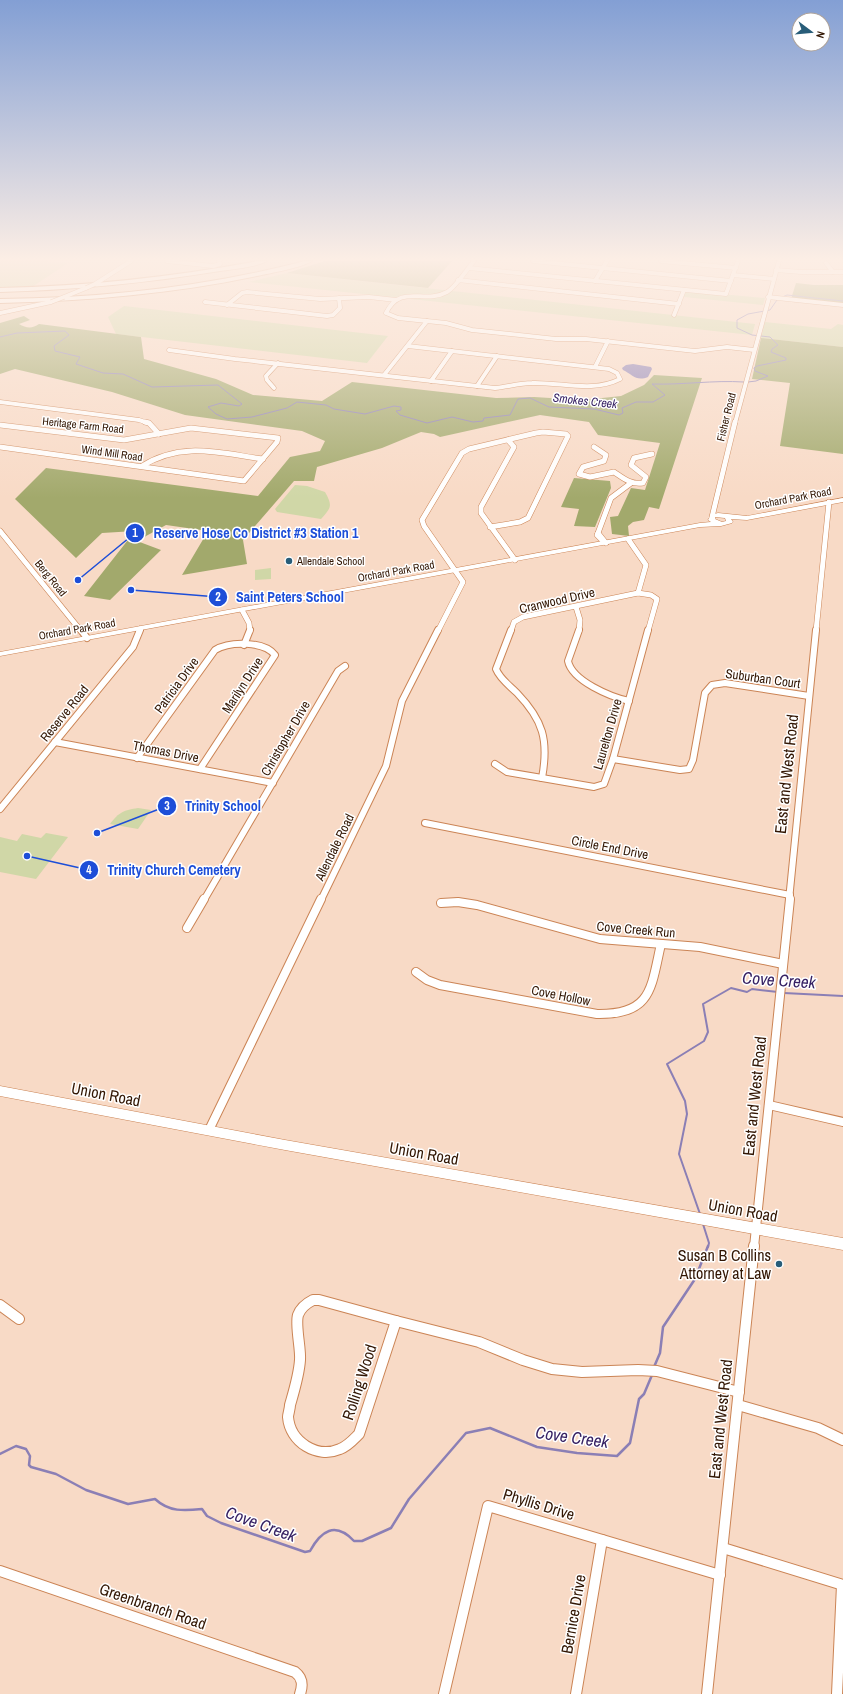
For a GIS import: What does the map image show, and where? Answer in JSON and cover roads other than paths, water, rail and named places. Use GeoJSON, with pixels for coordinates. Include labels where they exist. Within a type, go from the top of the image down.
{"type":"FeatureCollection","features":[{"type":"Feature","properties":{"kind":"main road","name":"Orchard Park Road"},"geometry":{"type":"LineString","coordinates":[[0,654],[456,571],[605,542],[628,540],[700,525],[718,524],[726,519],[747,518],[843,500]]}},
{"type":"Feature","properties":{"kind":"main road","name":"Orchard Park Road"},"geometry":{"type":"LineString","coordinates":[[700,525],[712,518]]}},
{"type":"Feature","properties":{"kind":"main road"},"geometry":{"type":"LineString","coordinates":[[718,524],[712,522],[712,518],[726,519]]}},
{"type":"Feature","properties":{"kind":"main road","name":"Union Road"},"geometry":{"type":"LineString","coordinates":[[0,1091],[208,1130],[843,1244]]}},
{"type":"Feature","properties":{"kind":"street"},"geometry":{"type":"LineString","coordinates":[[384,375],[413,340]]}},
{"type":"Feature","properties":{"kind":"street"},"geometry":{"type":"LineString","coordinates":[[600,340],[695,351],[726,347],[754,350]]}},
{"type":"Feature","properties":{"kind":"street","name":"Fisher Road"},"geometry":{"type":"LineString","coordinates":[[712,518],[756,340]]}},
{"type":"Feature","properties":{"kind":"street"},"geometry":{"type":"LineString","coordinates":[[595,367],[608,341]]}},
{"type":"Feature","properties":{"kind":"street"},"geometry":{"type":"LineString","coordinates":[[169,350],[235,359],[498,388],[535,383],[577,386],[610,384],[620,379],[619,374],[615,371],[595,367],[408,346]]}},
{"type":"Feature","properties":{"kind":"street"},"geometry":{"type":"LineString","coordinates":[[431,381],[452,351]]}},
{"type":"Feature","properties":{"kind":"street"},"geometry":{"type":"LineString","coordinates":[[477,386],[497,356]]}},
{"type":"Feature","properties":{"kind":"street"},"geometry":{"type":"LineString","coordinates":[[274,388],[267,380],[266,376],[278,363]]}},
{"type":"Feature","properties":{"kind":"street"},"geometry":{"type":"LineString","coordinates":[[0,402],[139,420],[149,424],[159,434]]}},
{"type":"Feature","properties":{"kind":"street","name":"Heritage Farm Road"},"geometry":{"type":"LineString","coordinates":[[0,425],[124,440],[191,428],[278,438],[277,442],[263,459]]}},
{"type":"Feature","properties":{"kind":"street"},"geometry":{"type":"LineString","coordinates":[[456,571],[424,526],[422,520],[462,454],[469,449],[543,432],[566,434],[568,436],[528,518],[520,522],[490,527]]}},
{"type":"Feature","properties":{"kind":"street"},"geometry":{"type":"LineString","coordinates":[[508,440],[514,447],[481,507],[480,514],[515,560]]}},
{"type":"Feature","properties":{"kind":"street","name":"Wind Mill Road"},"geometry":{"type":"LineString","coordinates":[[0,447],[244,480],[263,459]]}},
{"type":"Feature","properties":{"kind":"street"},"geometry":{"type":"LineString","coordinates":[[594,447],[606,455],[604,461],[583,467],[579,474],[590,477],[614,472],[631,483],[643,483],[646,477],[631,465],[634,458],[652,454]]}},
{"type":"Feature","properties":{"kind":"street"},"geometry":{"type":"LineString","coordinates":[[142,466],[160,457],[184,450],[263,459]]}},
{"type":"Feature","properties":{"kind":"street"},"geometry":{"type":"LineString","coordinates":[[605,542],[605,540],[598,533],[611,498],[631,483]]}},
{"type":"Feature","properties":{"kind":"street","name":"East and West Road"},"geometry":{"type":"LineString","coordinates":[[707,1694],[769,1105],[829,502]]}},
{"type":"Feature","properties":{"kind":"street"},"geometry":{"type":"LineString","coordinates":[[714,510],[726,519]]}},
{"type":"Feature","properties":{"kind":"street","name":"Berg Road"},"geometry":{"type":"LineString","coordinates":[[0,531],[87,638]]}},
{"type":"Feature","properties":{"kind":"street"},"geometry":{"type":"LineString","coordinates":[[628,540],[646,565],[638,593]]}},
{"type":"Feature","properties":{"kind":"street","name":"Allendale Road"},"geometry":{"type":"LineString","coordinates":[[208,1130],[386,766],[402,701],[463,582],[456,571]]}},
{"type":"Feature","properties":{"kind":"street","name":"Cranwood Drive"},"geometry":{"type":"LineString","coordinates":[[542,778],[546,752],[541,724],[525,700],[499,675],[496,667],[516,620],[523,617],[638,593]]}},
{"type":"Feature","properties":{"kind":"street","name":"Laurelton Drive"},"geometry":{"type":"LineString","coordinates":[[495,764],[507,772],[542,778],[598,787],[606,782],[657,599],[650,595],[638,593]]}},
{"type":"Feature","properties":{"kind":"street"},"geometry":{"type":"LineString","coordinates":[[576,607],[581,617],[581,625],[568,661],[569,666],[600,691],[613,697],[629,701]]}},
{"type":"Feature","properties":{"kind":"street","name":"Marilyn Drive"},"geometry":{"type":"LineString","coordinates":[[200,769],[275,655],[271,650],[244,645],[250,636],[251,629],[242,610]]}},
{"type":"Feature","properties":{"kind":"street","name":"Reserve Road"},"geometry":{"type":"LineString","coordinates":[[0,809],[133,648],[140,629]]}},
{"type":"Feature","properties":{"kind":"street","name":"Patricia Drive"},"geometry":{"type":"LineString","coordinates":[[136,758],[215,650],[226,645],[244,645]]}},
{"type":"Feature","properties":{"kind":"street","name":"Christopher Drive"},"geometry":{"type":"LineString","coordinates":[[187,928],[338,671],[345,666]]}},
{"type":"Feature","properties":{"kind":"street","name":"Suburban Court"},"geometry":{"type":"LineString","coordinates":[[613,759],[680,770],[689,769],[693,760],[705,693],[708,688],[715,684],[729,683],[809,696]]}},
{"type":"Feature","properties":{"kind":"street","name":"Thomas Drive"},"geometry":{"type":"LineString","coordinates":[[55,742],[272,783]]}},
{"type":"Feature","properties":{"kind":"street","name":"Circle End Drive"},"geometry":{"type":"LineString","coordinates":[[425,824],[790,895]]}},
{"type":"Feature","properties":{"kind":"street","name":"Cove Creek Run"},"geometry":{"type":"LineString","coordinates":[[441,903],[458,902],[478,905],[600,939],[715,950],[783,964]]}},
{"type":"Feature","properties":{"kind":"street","name":"Cove Hollow"},"geometry":{"type":"LineString","coordinates":[[416,972],[427,980],[440,985],[597,1014],[613,1014],[636,1006],[648,995],[651,989],[660,944]]}},
{"type":"Feature","properties":{"kind":"street"},"geometry":{"type":"LineString","coordinates":[[769,1105],[843,1122]]}},
{"type":"Feature","properties":{"kind":"street","name":"Rolling Wood"},"geometry":{"type":"LineString","coordinates":[[396,1321],[359,1434],[348,1445],[332,1452],[323,1453],[307,1448],[293,1433],[288,1417],[300,1360],[298,1319],[300,1309],[308,1302],[319,1300],[479,1342],[523,1360],[552,1369],[582,1372],[638,1370],[657,1371],[739,1392]]}},
{"type":"Feature","properties":{"kind":"street"},"geometry":{"type":"LineString","coordinates":[[0,1305],[19,1319]]}},
{"type":"Feature","properties":{"kind":"street"},"geometry":{"type":"LineString","coordinates":[[738,1405],[818,1428],[843,1440]]}},
{"type":"Feature","properties":{"kind":"street","name":"Phyllis Drive"},"geometry":{"type":"LineString","coordinates":[[444,1694],[488,1506],[720,1575]]}},
{"type":"Feature","properties":{"kind":"street","name":"Bernice Drive"},"geometry":{"type":"LineString","coordinates":[[576,1694],[602,1540]]}},
{"type":"Feature","properties":{"kind":"street"},"geometry":{"type":"LineString","coordinates":[[723,1548],[842,1585],[837,1694]]}},
{"type":"Feature","properties":{"kind":"street","name":"Greenbranch Road"},"geometry":{"type":"LineString","coordinates":[[0,1571],[295,1672],[300,1675],[302,1679],[303,1686],[300,1694]]}},
{"type":"Feature","properties":{"kind":"waterway","name":"Smokes Creek"},"geometry":{"type":"LineString","coordinates":[[62,340],[54,346],[55,351],[80,357],[76,364],[103,373],[123,374],[152,387],[218,385],[242,404],[239,406],[221,403],[208,407],[216,414],[227,419],[252,417],[287,408],[297,402],[326,405],[334,409],[365,414],[394,406],[401,407],[401,410],[396,411],[400,415],[427,423],[452,417],[473,422],[483,421],[484,418],[510,415],[518,399],[530,398],[549,407],[594,409],[619,415],[623,413],[622,408],[636,402],[653,402],[665,395],[652,384],[744,382]]}},
{"type":"Feature","properties":{"kind":"waterway"},"geometry":{"type":"LineString","coordinates":[[748,382],[756,381],[768,376],[755,371],[754,368],[757,366],[786,360],[786,358],[771,352],[772,349],[778,345],[773,340]]}},
{"type":"Feature","properties":{"kind":"waterway","name":"Cove Creek"},"geometry":{"type":"LineString","coordinates":[[700,1214],[679,1154],[687,1114],[685,1101],[667,1064],[704,1041],[708,1032],[703,1004],[731,988],[747,992],[752,989],[778,992]]}},
{"type":"Feature","properties":{"kind":"waterway","name":"Cove Creek"},"geometry":{"type":"LineString","coordinates":[[784,993],[843,996]]}},
{"type":"Feature","properties":{"kind":"waterway","name":"Cove Creek"},"geometry":{"type":"LineString","coordinates":[[703,1224],[709,1243],[708,1247]]}},
{"type":"Feature","properties":{"kind":"waterway","name":"Cove Creek"},"geometry":{"type":"LineString","coordinates":[[654,1367],[660,1353],[663,1327],[695,1279],[708,1246]]}},
{"type":"Feature","properties":{"kind":"waterway","name":"Cove Creek"},"geometry":{"type":"LineString","coordinates":[[0,1454],[16,1446],[26,1449],[30,1456],[29,1465],[31,1467],[56,1474],[86,1490],[128,1504],[155,1499],[160,1503],[177,1510],[202,1509],[207,1516],[221,1523],[305,1552],[310,1551],[319,1538],[329,1531],[341,1531],[354,1541],[362,1541],[391,1528],[409,1499],[466,1433],[490,1428],[537,1447],[577,1453],[617,1456],[630,1443],[639,1399],[644,1394],[652,1375]]}},
{"type":"Feature","properties":{"kind":"place","name":"Allendale School"},"geometry":{"type":"Point","coordinates":[289,561]}},
{"type":"Feature","properties":{"kind":"place","name":"Reserve Hose Co District #3 Station 1"},"geometry":{"type":"Point","coordinates":[78,580]}},
{"type":"Feature","properties":{"kind":"place","name":"Saint Peters School"},"geometry":{"type":"Point","coordinates":[131,590]}},
{"type":"Feature","properties":{"kind":"place","name":"Trinity School"},"geometry":{"type":"Point","coordinates":[97,833]}},
{"type":"Feature","properties":{"kind":"place","name":"Trinity Church Cemetery"},"geometry":{"type":"Point","coordinates":[27,856]}},
{"type":"Feature","properties":{"kind":"place","name":"Susan B Collins Attorney at Law"},"geometry":{"type":"Point","coordinates":[779,1264]}}]}
